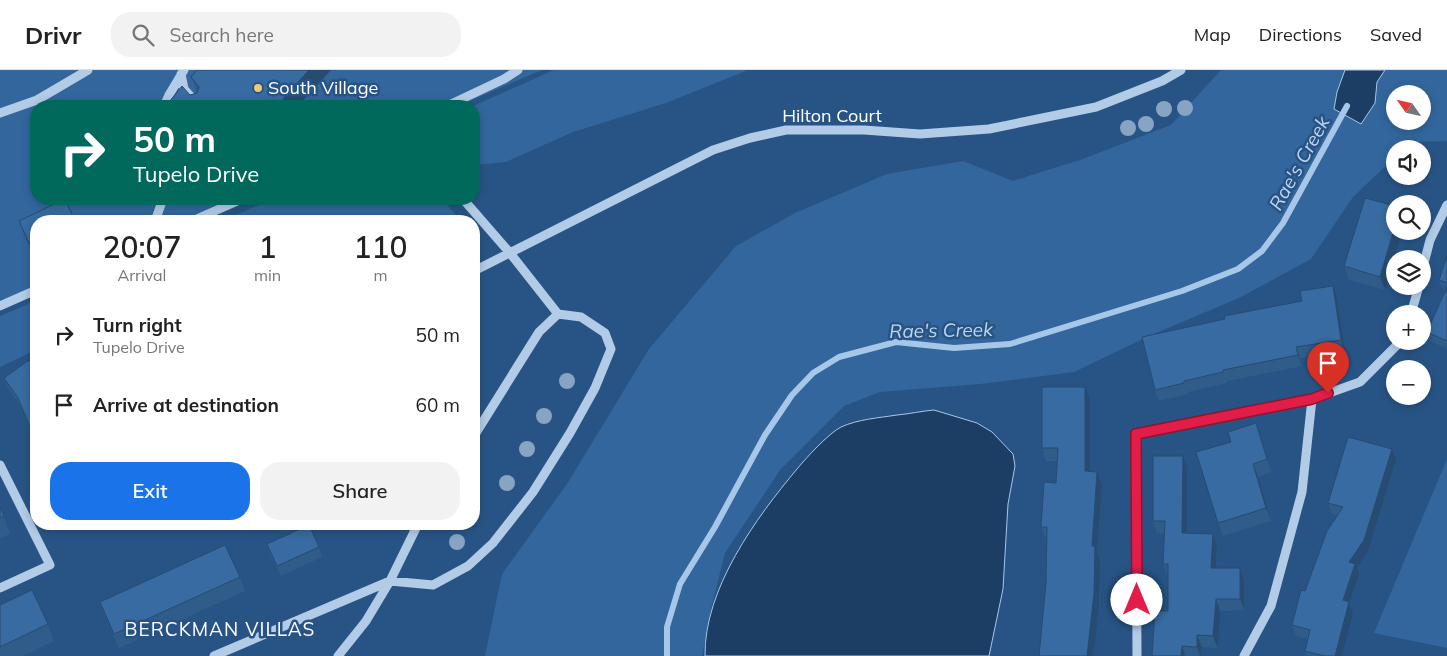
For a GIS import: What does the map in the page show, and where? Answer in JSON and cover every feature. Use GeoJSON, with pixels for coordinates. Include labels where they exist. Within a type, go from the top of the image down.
{"type":"FeatureCollection","features":[{"type":"Feature","properties":{"kind":"street"},"geometry":{"type":"LineString","coordinates":[[37,100],[88,70]]}},
{"type":"Feature","properties":{"kind":"street"},"geometry":{"type":"LineString","coordinates":[[460,100],[504,79],[518,70]]}},
{"type":"Feature","properties":{"kind":"street","name":"Hilton Court"},"geometry":{"type":"LineString","coordinates":[[480,269],[713,150],[750,138],[786,130],[864,130],[920,134],[989,129],[1096,107],[1162,81],[1180,70]]}},
{"type":"Feature","properties":{"kind":"street"},"geometry":{"type":"LineString","coordinates":[[167,100],[183,72]]}},
{"type":"Feature","properties":{"kind":"street"},"geometry":{"type":"LineString","coordinates":[[183,72],[184,89],[194,100]]}},
{"type":"Feature","properties":{"kind":"street"},"geometry":{"type":"LineString","coordinates":[[0,113],[30,102]]}},
{"type":"Feature","properties":{"kind":"street"},"geometry":{"type":"LineString","coordinates":[[1427,250],[1430,240],[1447,204]]}},
{"type":"Feature","properties":{"kind":"street"},"geometry":{"type":"LineString","coordinates":[[206,215],[228,205]]}},
{"type":"Feature","properties":{"kind":"street"},"geometry":{"type":"LineString","coordinates":[[469,205],[478,215]]}},
{"type":"Feature","properties":{"kind":"street"},"geometry":{"type":"LineString","coordinates":[[214,656],[390,581],[433,585],[468,566],[493,544],[533,492],[570,433],[595,388],[611,349],[605,333],[581,317],[558,314],[480,218]]}},
{"type":"Feature","properties":{"kind":"street"},"geometry":{"type":"LineString","coordinates":[[0,306],[30,293]]}},
{"type":"Feature","properties":{"kind":"street"},"geometry":{"type":"LineString","coordinates":[[480,426],[539,332],[558,314]]}},
{"type":"Feature","properties":{"kind":"street"},"geometry":{"type":"LineString","coordinates":[[1137,656],[1136,434],[1312,399],[1360,382],[1392,350]]}},
{"type":"Feature","properties":{"kind":"street"},"geometry":{"type":"LineString","coordinates":[[1244,656],[1271,606],[1302,492],[1312,399]]}},
{"type":"Feature","properties":{"kind":"street"},"geometry":{"type":"LineString","coordinates":[[0,465],[30,525]]}},
{"type":"Feature","properties":{"kind":"street"},"geometry":{"type":"LineString","coordinates":[[0,588],[50,565],[32,530]]}},
{"type":"Feature","properties":{"kind":"street"},"geometry":{"type":"LineString","coordinates":[[338,656],[366,621],[390,581],[415,530]]}},
{"type":"Feature","properties":{"kind":"shaded area"},"geometry":{"type":"Polygon","coordinates":[[[0,70],[542,70],[472,100],[30,100],[30,205],[228,205],[204,215],[30,215],[30,290],[0,303],[0,70]]]}},
{"type":"Feature","properties":{"kind":"shaded area"},"geometry":{"type":"Polygon","coordinates":[[[554,70],[748,70],[666,103],[573,132],[506,162],[480,164],[480,103],[554,70]]]}},
{"type":"Feature","properties":{"kind":"shaded area"},"geometry":{"type":"Polygon","coordinates":[[[1221,70],[1447,70],[1447,141],[1386,140],[1386,166],[1353,197],[1311,259],[1239,298],[1149,336],[1074,372],[980,384],[880,392],[844,406],[780,470],[725,553],[710,613],[702,656],[485,656],[502,574],[567,484],[649,349],[736,246],[795,213],[887,174],[963,161],[1013,181],[1080,160],[1171,125],[1221,70]]]}},
{"type":"Feature","properties":{"kind":"shaded area"},"geometry":{"type":"Polygon","coordinates":[[[1345,70],[1385,70],[1377,82],[1375,103],[1361,124],[1334,109],[1337,92],[1345,70]]]}},
{"type":"Feature","properties":{"kind":"shaded area"},"geometry":{"type":"Polygon","coordinates":[[[258,205],[447,205],[456,215],[236,215],[258,205]]]}},
{"type":"Feature","properties":{"kind":"shaded area"},"geometry":{"type":"Polygon","coordinates":[[[30,304],[30,353],[0,367],[0,316],[30,304]]]}},
{"type":"Feature","properties":{"kind":"shaded area"},"geometry":{"type":"Polygon","coordinates":[[[934,410],[977,423],[992,432],[1013,454],[1015,466],[1008,504],[1003,589],[989,656],[705,656],[707,631],[713,605],[735,556],[765,509],[812,452],[836,430],[848,424],[869,419],[934,410]]]}},
{"type":"Feature","properties":{"kind":"shaded area"},"geometry":{"type":"Polygon","coordinates":[[[1447,459],[1447,648],[1374,633],[1447,459]]]}},
{"type":"Feature","properties":{"kind":"building","name":"South Village"},"geometry":{"type":"Polygon","coordinates":[[[197,70],[309,70],[282,100],[171,100],[182,86],[190,95],[197,93],[199,87],[191,77],[197,70]]]}},
{"type":"Feature","properties":{"kind":"building"},"geometry":{"type":"Polygon","coordinates":[[[1365,198],[1386,204],[1386,240],[1391,240],[1388,250],[1386,250],[1380,277],[1344,266],[1365,198]]]}},
{"type":"Feature","properties":{"kind":"building"},"geometry":{"type":"Polygon","coordinates":[[[52,205],[68,205],[72,215],[32,215],[52,205]]]}},
{"type":"Feature","properties":{"kind":"building"},"geometry":{"type":"Polygon","coordinates":[[[30,216],[30,243],[29,243],[19,221],[30,216]]]}},
{"type":"Feature","properties":{"kind":"building"},"geometry":{"type":"Polygon","coordinates":[[[1447,256],[1447,283],[1439,280],[1447,256]]]}},
{"type":"Feature","properties":{"kind":"building"},"geometry":{"type":"Polygon","coordinates":[[[1333,286],[1341,340],[1296,347],[1298,355],[1223,370],[1223,372],[1155,390],[1142,337],[1225,319],[1224,316],[1302,301],[1300,291],[1333,286]]]}},
{"type":"Feature","properties":{"kind":"building"},"geometry":{"type":"Polygon","coordinates":[[[1447,287],[1447,341],[1431,334],[1431,323],[1447,287]]]}},
{"type":"Feature","properties":{"kind":"building"},"geometry":{"type":"Polygon","coordinates":[[[29,360],[30,427],[18,398],[4,378],[29,360]]]}},
{"type":"Feature","properties":{"kind":"building"},"geometry":{"type":"Polygon","coordinates":[[[1042,387],[1085,387],[1085,471],[1097,472],[1092,546],[1095,546],[1094,594],[1087,656],[1039,656],[1046,583],[1047,527],[1041,527],[1044,482],[1056,483],[1058,448],[1042,448],[1042,387]]]}},
{"type":"Feature","properties":{"kind":"building"},"geometry":{"type":"Polygon","coordinates":[[[1256,423],[1267,459],[1253,464],[1266,508],[1218,523],[1196,452],[1231,442],[1228,432],[1256,423]]]}},
{"type":"Feature","properties":{"kind":"building"},"geometry":{"type":"Polygon","coordinates":[[[1348,437],[1392,449],[1364,540],[1349,562],[1355,564],[1343,600],[1349,602],[1335,656],[1325,656],[1305,651],[1310,630],[1292,625],[1301,590],[1305,591],[1327,531],[1343,507],[1328,503],[1348,437]]]}},
{"type":"Feature","properties":{"kind":"building"},"geometry":{"type":"Polygon","coordinates":[[[1153,456],[1183,456],[1182,533],[1213,534],[1211,568],[1240,568],[1240,599],[1216,599],[1213,636],[1197,635],[1197,647],[1182,646],[1181,656],[1152,656],[1155,611],[1168,611],[1168,564],[1163,564],[1165,521],[1153,521],[1153,456]]]}},
{"type":"Feature","properties":{"kind":"building"},"geometry":{"type":"Polygon","coordinates":[[[0,507],[4,516],[0,518],[0,507]]]}},
{"type":"Feature","properties":{"kind":"building"},"geometry":{"type":"Polygon","coordinates":[[[298,530],[311,530],[319,547],[277,566],[267,544],[298,530]]]}},
{"type":"Feature","properties":{"kind":"building"},"geometry":{"type":"Polygon","coordinates":[[[225,545],[240,577],[114,634],[100,602],[225,545]]]}},
{"type":"Feature","properties":{"kind":"building"},"geometry":{"type":"Polygon","coordinates":[[[32,590],[48,624],[0,647],[0,605],[32,590]]]}},
{"type":"Feature","properties":{"kind":"waterway","name":"Rae's Creek"},"geometry":{"type":"LineString","coordinates":[[667,656],[667,627],[680,584],[715,527],[765,435],[792,395],[813,373],[839,357],[896,342],[954,348],[1010,344],[1182,291],[1238,269],[1262,251],[1283,223],[1347,106]]}},
{"type":"Feature","properties":{"kind":"place","name":"South Village"},"geometry":{"type":"Point","coordinates":[258,88]}},
{"type":"Feature","properties":{"kind":"district","name":"BERCKMAN VILLAS"},"geometry":{"type":"Point","coordinates":[220,629]}},
{"type":"Feature","properties":{"kind":"route"},"geometry":{"type":"LineString","coordinates":[[1137,600],[1136,434],[1312,399],[1328,393]]}}]}
